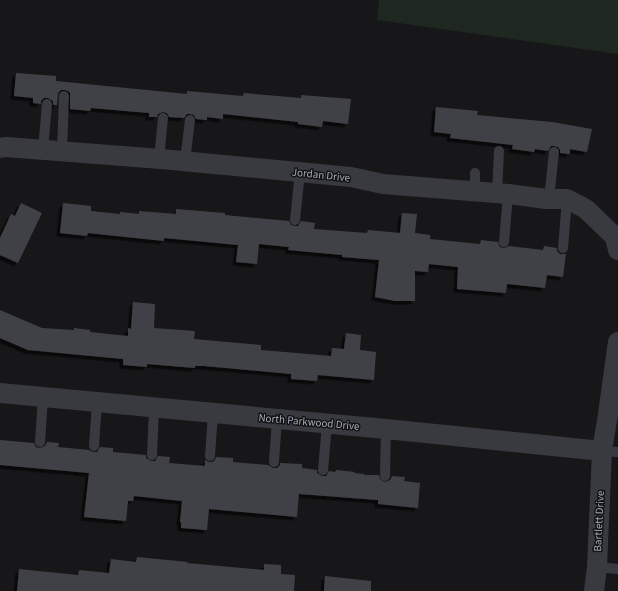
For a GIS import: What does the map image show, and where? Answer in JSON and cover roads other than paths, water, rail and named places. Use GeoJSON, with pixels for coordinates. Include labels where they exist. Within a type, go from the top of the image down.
{"type":"FeatureCollection","features":[{"type":"Feature","properties":{"kind":"street","name":"Jordan Drive"},"geometry":{"type":"LineString","coordinates":[[0,148],[6,147],[159,158],[350,177],[383,184],[475,182],[502,193],[558,199],[586,209],[615,237],[618,250]]}},
{"type":"Feature","properties":{"kind":"street"},"geometry":{"type":"LineString","coordinates":[[610,452],[608,414],[618,342]]}},
{"type":"Feature","properties":{"kind":"street","name":"North Parkwood Drive"},"geometry":{"type":"LineString","coordinates":[[0,393],[386,429],[610,452]]}},
{"type":"Feature","properties":{"kind":"street","name":"Bartlett Drive"},"geometry":{"type":"LineString","coordinates":[[594,591],[610,452]]}},
{"type":"Feature","properties":{"kind":"lane"},"geometry":{"type":"LineString","coordinates":[[53,150],[64,96]]}},
{"type":"Feature","properties":{"kind":"lane"},"geometry":{"type":"LineString","coordinates":[[47,104],[53,150]]}},
{"type":"Feature","properties":{"kind":"lane"},"geometry":{"type":"LineString","coordinates":[[159,158],[163,118]]}},
{"type":"Feature","properties":{"kind":"lane"},"geometry":{"type":"LineString","coordinates":[[185,161],[190,120]]}},
{"type":"Feature","properties":{"kind":"lane"},"geometry":{"type":"LineString","coordinates":[[499,151],[504,242]]}},
{"type":"Feature","properties":{"kind":"lane"},"geometry":{"type":"LineString","coordinates":[[554,152],[563,248]]}},
{"type":"Feature","properties":{"kind":"lane"},"geometry":{"type":"LineString","coordinates":[[295,220],[300,172]]}},
{"type":"Feature","properties":{"kind":"lane"},"geometry":{"type":"LineString","coordinates":[[40,442],[43,397]]}},
{"type":"Feature","properties":{"kind":"lane"},"geometry":{"type":"LineString","coordinates":[[94,446],[97,402]]}},
{"type":"Feature","properties":{"kind":"lane"},"geometry":{"type":"LineString","coordinates":[[152,455],[154,408]]}},
{"type":"Feature","properties":{"kind":"lane"},"geometry":{"type":"LineString","coordinates":[[210,456],[212,413]]}},
{"type":"Feature","properties":{"kind":"lane"},"geometry":{"type":"LineString","coordinates":[[274,462],[277,419]]}},
{"type":"Feature","properties":{"kind":"lane"},"geometry":{"type":"LineString","coordinates":[[323,470],[327,424]]}},
{"type":"Feature","properties":{"kind":"lane"},"geometry":{"type":"LineString","coordinates":[[385,476],[386,429]]}},
{"type":"Feature","properties":{"kind":"lane"},"geometry":{"type":"LineString","coordinates":[[597,567],[618,569]]}}]}
